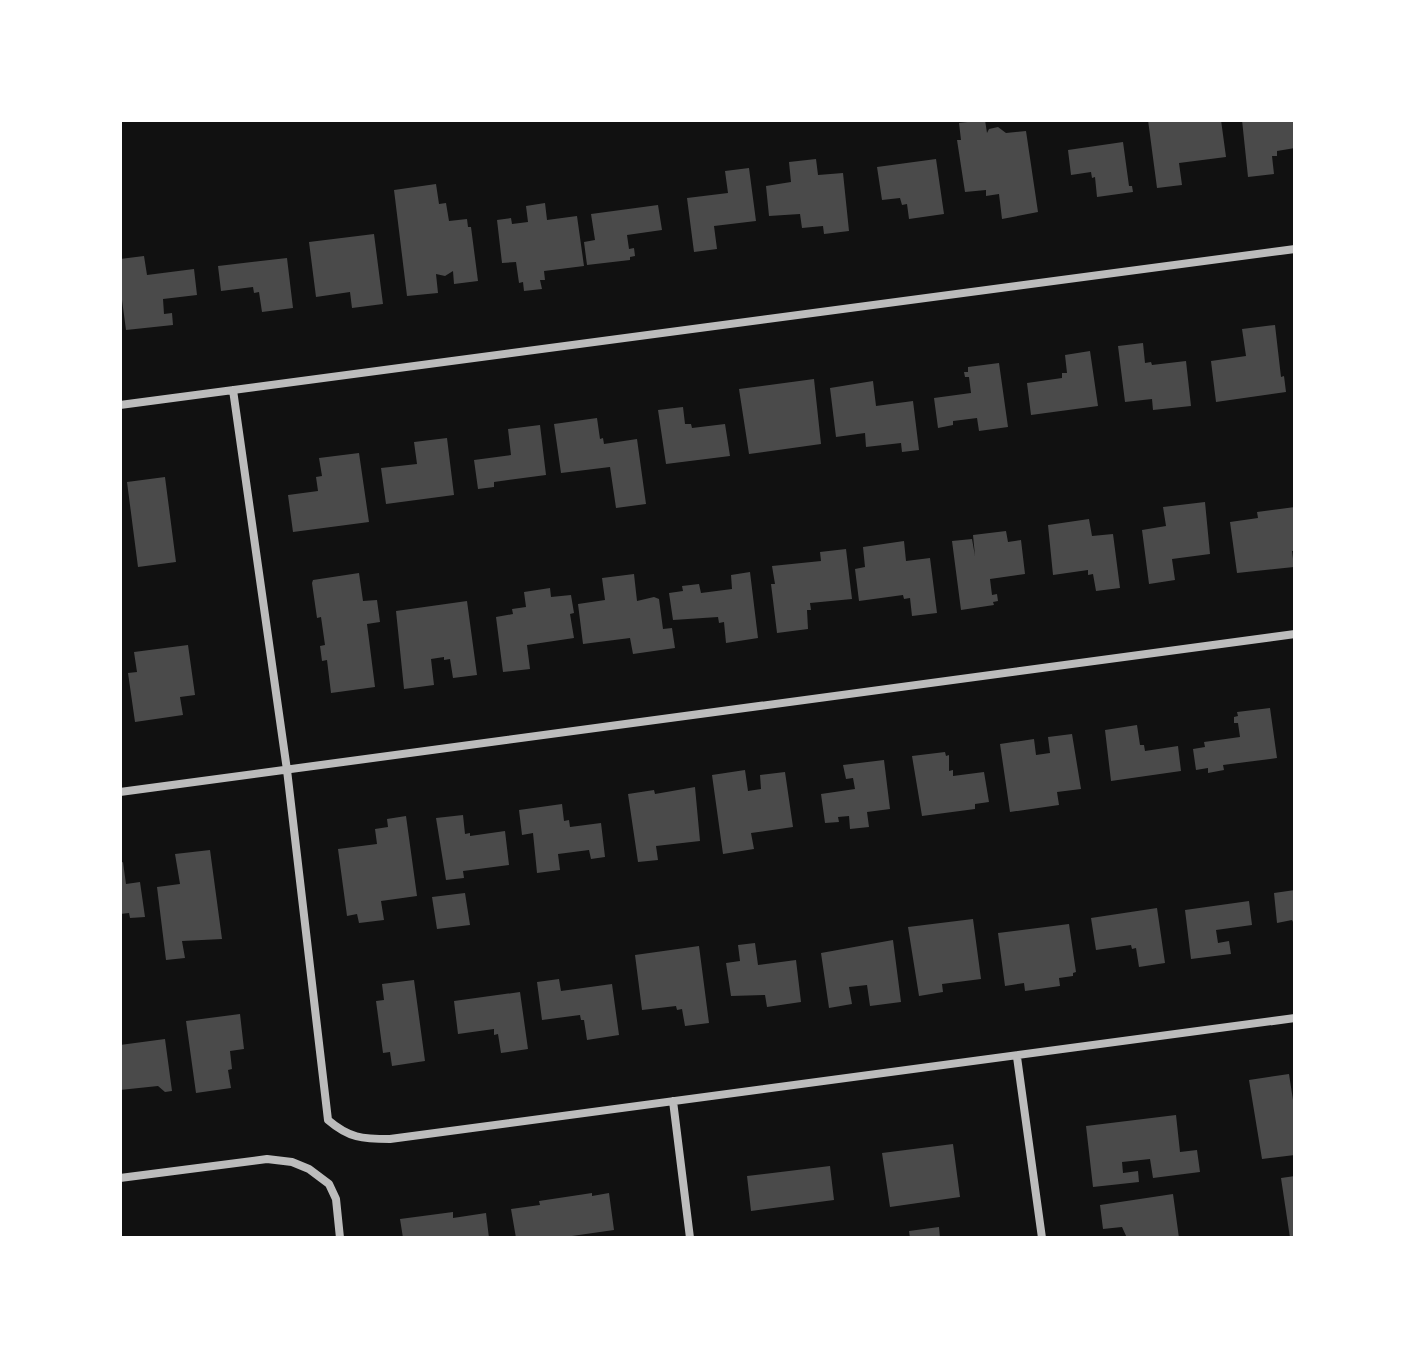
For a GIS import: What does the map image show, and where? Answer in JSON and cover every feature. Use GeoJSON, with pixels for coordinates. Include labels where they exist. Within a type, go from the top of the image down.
{"type":"FeatureCollection","features":[{"type":"Feature","properties":{"kind":"street"},"geometry":{"type":"LineString","coordinates":[[120,405],[1295,249]]}},
{"type":"Feature","properties":{"kind":"street"},"geometry":{"type":"LineString","coordinates":[[233,390],[287,770],[328,1120],[344,1134],[366,1139],[390,1139],[1295,1018]]}},
{"type":"Feature","properties":{"kind":"street"},"geometry":{"type":"LineString","coordinates":[[120,792],[1295,634]]}},
{"type":"Feature","properties":{"kind":"street"},"geometry":{"type":"LineString","coordinates":[[1017,1057],[1042,1238]]}},
{"type":"Feature","properties":{"kind":"street"},"geometry":{"type":"LineString","coordinates":[[673,1101],[690,1238]]}},
{"type":"Feature","properties":{"kind":"street"},"geometry":{"type":"LineString","coordinates":[[120,1178],[267,1159],[292,1162],[309,1169],[329,1184],[336,1199],[340,1238]]}},
{"type":"Feature","properties":{"kind":"building"},"geometry":{"type":"Polygon","coordinates":[[[985,120],[987,133],[989,129],[998,127],[1006,133],[1026,131],[1038,212],[1002,219],[999,194],[986,196],[986,190],[965,192],[957,140],[961,140],[959,123],[985,120]]]}},
{"type":"Feature","properties":{"kind":"building"},"geometry":{"type":"Polygon","coordinates":[[[1148,120],[1221,120],[1226,157],[1179,163],[1182,185],[1157,188],[1148,120]]]}},
{"type":"Feature","properties":{"kind":"building"},"geometry":{"type":"Polygon","coordinates":[[[1242,120],[1295,120],[1295,148],[1277,151],[1277,156],[1272,156],[1274,174],[1248,177],[1242,120]]]}},
{"type":"Feature","properties":{"kind":"building"},"geometry":{"type":"Polygon","coordinates":[[[1123,142],[1129,186],[1132,186],[1133,192],[1097,197],[1095,177],[1092,178],[1091,172],[1071,175],[1068,150],[1123,142]]]}},
{"type":"Feature","properties":{"kind":"building"},"geometry":{"type":"Polygon","coordinates":[[[816,159],[818,175],[843,173],[849,231],[824,234],[823,226],[802,228],[800,214],[769,216],[766,186],[791,182],[789,162],[816,159]]]}},
{"type":"Feature","properties":{"kind":"building"},"geometry":{"type":"Polygon","coordinates":[[[936,159],[944,214],[909,219],[907,204],[902,205],[900,198],[882,200],[877,167],[936,159]]]}},
{"type":"Feature","properties":{"kind":"building"},"geometry":{"type":"Polygon","coordinates":[[[749,168],[756,221],[714,226],[717,249],[694,252],[687,198],[728,193],[725,171],[749,168]]]}},
{"type":"Feature","properties":{"kind":"building"},"geometry":{"type":"Polygon","coordinates":[[[436,184],[439,204],[446,203],[449,221],[467,219],[468,227],[471,227],[478,281],[454,284],[453,271],[445,276],[436,274],[438,293],[407,296],[394,190],[436,184]]]}},
{"type":"Feature","properties":{"kind":"building"},"geometry":{"type":"Polygon","coordinates":[[[545,203],[547,220],[577,216],[584,266],[544,271],[545,280],[540,280],[542,289],[524,291],[523,282],[519,283],[516,262],[502,263],[497,220],[511,218],[512,224],[528,222],[526,206],[545,203]]]}},
{"type":"Feature","properties":{"kind":"building"},"geometry":{"type":"Polygon","coordinates":[[[658,205],[662,230],[627,235],[629,249],[634,248],[635,256],[630,260],[587,265],[584,242],[595,240],[591,214],[658,205]]]}},
{"type":"Feature","properties":{"kind":"building"},"geometry":{"type":"Polygon","coordinates":[[[374,234],[383,304],[352,308],[350,292],[316,297],[309,242],[374,234]]]}},
{"type":"Feature","properties":{"kind":"building"},"geometry":{"type":"Polygon","coordinates":[[[144,256],[147,275],[194,269],[197,295],[163,299],[164,314],[172,313],[173,325],[126,330],[120,259],[144,256]]]}},
{"type":"Feature","properties":{"kind":"building"},"geometry":{"type":"Polygon","coordinates":[[[287,258],[293,308],[262,312],[259,292],[254,293],[253,287],[221,291],[218,266],[287,258]]]}},
{"type":"Feature","properties":{"kind":"building"},"geometry":{"type":"Polygon","coordinates":[[[1275,325],[1281,377],[1284,376],[1286,392],[1216,402],[1211,361],[1246,356],[1242,329],[1275,325]]]}},
{"type":"Feature","properties":{"kind":"building"},"geometry":{"type":"Polygon","coordinates":[[[1143,343],[1145,363],[1186,361],[1191,406],[1153,410],[1152,399],[1125,402],[1118,346],[1143,343]]]}},
{"type":"Feature","properties":{"kind":"building"},"geometry":{"type":"Polygon","coordinates":[[[1090,351],[1098,406],[1031,415],[1027,383],[1062,378],[1062,373],[1067,373],[1065,355],[1090,351]]]}},
{"type":"Feature","properties":{"kind":"building"},"geometry":{"type":"Polygon","coordinates":[[[999,363],[1008,427],[979,431],[977,418],[953,421],[953,425],[938,428],[934,398],[971,393],[969,377],[965,377],[964,372],[968,372],[968,367],[999,363]]]}},
{"type":"Feature","properties":{"kind":"building"},"geometry":{"type":"Polygon","coordinates":[[[814,379],[821,444],[749,454],[739,389],[814,379]]]}},
{"type":"Feature","properties":{"kind":"building"},"geometry":{"type":"Polygon","coordinates":[[[873,381],[876,406],[913,401],[919,450],[902,452],[901,443],[866,447],[865,433],[836,437],[830,388],[873,381]]]}},
{"type":"Feature","properties":{"kind":"building"},"geometry":{"type":"Polygon","coordinates":[[[683,407],[685,424],[691,424],[692,428],[725,424],[730,456],[666,464],[658,410],[683,407]]]}},
{"type":"Feature","properties":{"kind":"building"},"geometry":{"type":"Polygon","coordinates":[[[597,418],[600,439],[603,438],[604,444],[637,439],[646,504],[616,508],[610,467],[561,473],[554,424],[597,418]]]}},
{"type":"Feature","properties":{"kind":"building"},"geometry":{"type":"Polygon","coordinates":[[[540,425],[546,475],[494,482],[494,487],[478,489],[474,460],[511,455],[508,429],[540,425]]]}},
{"type":"Feature","properties":{"kind":"building"},"geometry":{"type":"Polygon","coordinates":[[[447,438],[454,495],[386,504],[381,468],[417,464],[414,442],[447,438]]]}},
{"type":"Feature","properties":{"kind":"building"},"geometry":{"type":"Polygon","coordinates":[[[359,453],[369,522],[293,532],[288,495],[318,491],[316,477],[322,476],[319,458],[359,453]]]}},
{"type":"Feature","properties":{"kind":"building"},"geometry":{"type":"Polygon","coordinates":[[[165,477],[176,562],[138,567],[127,482],[165,477]]]}},
{"type":"Feature","properties":{"kind":"building"},"geometry":{"type":"Polygon","coordinates":[[[1205,502],[1210,554],[1172,559],[1175,580],[1149,584],[1142,530],[1166,526],[1163,507],[1205,502]]]}},
{"type":"Feature","properties":{"kind":"building"},"geometry":{"type":"Polygon","coordinates":[[[1295,507],[1294,567],[1237,573],[1230,522],[1258,518],[1257,512],[1295,507]]]}},
{"type":"Feature","properties":{"kind":"building"},"geometry":{"type":"Polygon","coordinates":[[[1089,519],[1092,536],[1113,534],[1120,588],[1096,591],[1093,574],[1088,575],[1088,570],[1053,575],[1048,525],[1089,519]]]}},
{"type":"Feature","properties":{"kind":"building"},"geometry":{"type":"Polygon","coordinates":[[[1006,531],[1008,542],[1021,540],[1025,574],[990,579],[992,595],[997,594],[998,601],[993,602],[994,605],[961,610],[952,541],[972,539],[975,556],[973,535],[1006,531]]]}},
{"type":"Feature","properties":{"kind":"building"},"geometry":{"type":"Polygon","coordinates":[[[904,541],[906,561],[930,558],[937,613],[912,616],[910,598],[904,599],[903,595],[859,601],[855,569],[865,567],[863,547],[904,541]]]}},
{"type":"Feature","properties":{"kind":"building"},"geometry":{"type":"Polygon","coordinates":[[[846,549],[852,599],[810,603],[811,610],[807,610],[808,629],[777,633],[772,566],[821,561],[820,552],[846,549]]]}},
{"type":"Feature","properties":{"kind":"building"},"geometry":{"type":"Polygon","coordinates":[[[750,572],[758,638],[726,643],[724,622],[719,623],[718,617],[673,620],[669,593],[683,591],[682,586],[699,584],[701,593],[732,589],[731,575],[750,572]]]}},
{"type":"Feature","properties":{"kind":"building"},"geometry":{"type":"Polygon","coordinates":[[[359,573],[363,601],[377,600],[380,622],[367,624],[375,687],[331,693],[327,660],[322,661],[320,646],[325,645],[312,583],[313,580],[359,573]]]}},
{"type":"Feature","properties":{"kind":"building"},"geometry":{"type":"Polygon","coordinates":[[[634,574],[637,601],[654,597],[659,599],[663,629],[672,628],[675,648],[633,654],[630,638],[583,644],[578,604],[605,600],[602,578],[634,574]]]}},
{"type":"Feature","properties":{"kind":"building"},"geometry":{"type":"Polygon","coordinates":[[[550,588],[551,597],[571,595],[574,638],[527,645],[530,669],[503,672],[496,617],[513,614],[512,609],[526,607],[524,592],[550,588]]]}},
{"type":"Feature","properties":{"kind":"building"},"geometry":{"type":"Polygon","coordinates":[[[467,601],[477,675],[453,678],[450,659],[431,659],[434,685],[404,689],[396,611],[467,601]]]}},
{"type":"Feature","properties":{"kind":"building"},"geometry":{"type":"Polygon","coordinates":[[[188,645],[195,695],[180,697],[183,715],[135,722],[128,673],[137,672],[134,652],[188,645]]]}},
{"type":"Feature","properties":{"kind":"building"},"geometry":{"type":"Polygon","coordinates":[[[1270,708],[1277,758],[1223,765],[1224,770],[1208,773],[1208,768],[1196,770],[1193,749],[1205,747],[1204,742],[1240,737],[1238,723],[1234,723],[1237,712],[1270,708]]]}},
{"type":"Feature","properties":{"kind":"building"},"geometry":{"type":"Polygon","coordinates":[[[1137,725],[1140,745],[1144,745],[1145,751],[1178,746],[1181,771],[1111,781],[1105,730],[1137,725]]]}},
{"type":"Feature","properties":{"kind":"building"},"geometry":{"type":"Polygon","coordinates":[[[1072,734],[1081,789],[1057,792],[1059,805],[1010,812],[1000,744],[1034,739],[1036,755],[1050,753],[1048,737],[1072,734]]]}},
{"type":"Feature","properties":{"kind":"building"},"geometry":{"type":"Polygon","coordinates":[[[945,752],[946,756],[949,755],[949,771],[953,770],[953,776],[984,772],[989,802],[975,804],[975,809],[922,816],[912,756],[945,752]]]}},
{"type":"Feature","properties":{"kind":"building"},"geometry":{"type":"Polygon","coordinates":[[[884,760],[890,809],[867,812],[869,827],[850,829],[849,816],[838,817],[839,822],[825,823],[821,794],[855,789],[853,778],[846,779],[843,765],[884,760]]]}},
{"type":"Feature","properties":{"kind":"building"},"geometry":{"type":"Polygon","coordinates":[[[745,770],[748,791],[761,789],[760,775],[785,772],[793,827],[751,833],[754,849],[723,854],[712,775],[745,770]]]}},
{"type":"Feature","properties":{"kind":"building"},"geometry":{"type":"Polygon","coordinates":[[[695,787],[700,841],[656,846],[658,860],[638,862],[628,794],[654,790],[655,794],[695,787]]]}},
{"type":"Feature","properties":{"kind":"building"},"geometry":{"type":"Polygon","coordinates":[[[562,804],[564,821],[569,820],[570,827],[601,823],[605,857],[591,859],[589,850],[558,854],[560,870],[537,873],[533,833],[522,835],[519,810],[562,804]]]}},
{"type":"Feature","properties":{"kind":"building"},"geometry":{"type":"Polygon","coordinates":[[[463,815],[465,834],[470,833],[470,836],[505,831],[509,865],[463,871],[464,878],[446,880],[436,818],[463,815]]]}},
{"type":"Feature","properties":{"kind":"building"},"geometry":{"type":"Polygon","coordinates":[[[406,816],[417,896],[381,901],[384,920],[359,923],[357,914],[347,916],[338,849],[377,844],[375,829],[388,827],[387,819],[406,816]]]}},
{"type":"Feature","properties":{"kind":"building"},"geometry":{"type":"Polygon","coordinates":[[[210,850],[222,939],[182,941],[185,958],[166,960],[157,887],[180,884],[175,854],[210,850]]]}},
{"type":"Feature","properties":{"kind":"building"},"geometry":{"type":"Polygon","coordinates":[[[123,862],[126,884],[140,882],[145,917],[130,918],[129,913],[120,914],[120,863],[123,862]]]}},
{"type":"Feature","properties":{"kind":"building"},"geometry":{"type":"Polygon","coordinates":[[[1295,890],[1295,926],[1292,920],[1277,923],[1274,893],[1295,890]]]}},
{"type":"Feature","properties":{"kind":"building"},"geometry":{"type":"Polygon","coordinates":[[[465,893],[470,925],[437,929],[432,897],[465,893]]]}},
{"type":"Feature","properties":{"kind":"building"},"geometry":{"type":"Polygon","coordinates":[[[1249,901],[1252,925],[1216,930],[1218,943],[1229,941],[1231,954],[1191,959],[1185,910],[1249,901]]]}},
{"type":"Feature","properties":{"kind":"building"},"geometry":{"type":"Polygon","coordinates":[[[1157,908],[1165,963],[1139,967],[1136,948],[1132,949],[1131,945],[1096,950],[1091,918],[1157,908]]]}},
{"type":"Feature","properties":{"kind":"building"},"geometry":{"type":"Polygon","coordinates":[[[973,919],[981,979],[942,984],[943,992],[919,996],[908,927],[973,919]]]}},
{"type":"Feature","properties":{"kind":"building"},"geometry":{"type":"Polygon","coordinates":[[[1069,924],[1076,972],[1073,976],[1059,978],[1060,986],[1025,991],[1024,983],[1005,986],[998,933],[1069,924]]]}},
{"type":"Feature","properties":{"kind":"building"},"geometry":{"type":"Polygon","coordinates":[[[893,940],[901,1002],[870,1006],[867,985],[849,987],[852,1004],[829,1008],[821,953],[893,940]]]}},
{"type":"Feature","properties":{"kind":"building"},"geometry":{"type":"Polygon","coordinates":[[[755,943],[758,965],[796,960],[801,1002],[767,1007],[765,995],[731,996],[726,963],[740,961],[738,945],[755,943]]]}},
{"type":"Feature","properties":{"kind":"building"},"geometry":{"type":"Polygon","coordinates":[[[699,946],[709,1023],[685,1026],[682,1009],[677,1010],[676,1006],[642,1010],[635,955],[699,946]]]}},
{"type":"Feature","properties":{"kind":"building"},"geometry":{"type":"Polygon","coordinates":[[[559,979],[561,991],[612,984],[619,1035],[587,1040],[584,1020],[580,1015],[542,1020],[537,982],[559,979]]]}},
{"type":"Feature","properties":{"kind":"building"},"geometry":{"type":"Polygon","coordinates":[[[414,980],[425,1061],[392,1066],[390,1052],[383,1053],[376,1001],[384,1000],[382,984],[414,980]]]}},
{"type":"Feature","properties":{"kind":"building"},"geometry":{"type":"Polygon","coordinates":[[[520,992],[528,1049],[501,1053],[498,1034],[494,1035],[494,1029],[458,1034],[454,1001],[520,992]]]}},
{"type":"Feature","properties":{"kind":"building"},"geometry":{"type":"Polygon","coordinates":[[[240,1014],[244,1049],[230,1051],[232,1069],[228,1070],[231,1088],[196,1093],[186,1021],[240,1014]]]}},
{"type":"Feature","properties":{"kind":"building"},"geometry":{"type":"Polygon","coordinates":[[[165,1039],[172,1091],[165,1092],[158,1086],[120,1090],[120,1045],[165,1039]]]}},
{"type":"Feature","properties":{"kind":"building"},"geometry":{"type":"Polygon","coordinates":[[[1289,1074],[1295,1113],[1295,1155],[1262,1159],[1249,1080],[1289,1074]]]}},
{"type":"Feature","properties":{"kind":"building"},"geometry":{"type":"Polygon","coordinates":[[[1176,1115],[1180,1152],[1197,1150],[1200,1172],[1153,1178],[1150,1159],[1122,1162],[1123,1173],[1138,1171],[1139,1182],[1093,1187],[1086,1126],[1176,1115]]]}},
{"type":"Feature","properties":{"kind":"building"},"geometry":{"type":"Polygon","coordinates":[[[953,1144],[960,1197],[890,1207],[882,1153],[953,1144]]]}},
{"type":"Feature","properties":{"kind":"building"},"geometry":{"type":"Polygon","coordinates":[[[830,1166],[834,1200],[751,1211],[747,1176],[830,1166]]]}},
{"type":"Feature","properties":{"kind":"building"},"geometry":{"type":"Polygon","coordinates":[[[1295,1176],[1295,1238],[1290,1238],[1281,1178],[1295,1176]]]}},
{"type":"Feature","properties":{"kind":"building"},"geometry":{"type":"Polygon","coordinates":[[[592,1193],[592,1196],[609,1193],[614,1230],[558,1238],[516,1238],[511,1209],[540,1205],[539,1201],[592,1193]]]}},
{"type":"Feature","properties":{"kind":"building"},"geometry":{"type":"Polygon","coordinates":[[[1173,1194],[1179,1238],[1127,1238],[1122,1227],[1103,1229],[1100,1205],[1173,1194]]]}},
{"type":"Feature","properties":{"kind":"building"},"geometry":{"type":"Polygon","coordinates":[[[453,1212],[453,1218],[486,1213],[489,1238],[403,1238],[400,1219],[453,1212]]]}},
{"type":"Feature","properties":{"kind":"building"},"geometry":{"type":"Polygon","coordinates":[[[939,1227],[940,1238],[910,1238],[909,1231],[939,1227]]]}}]}
